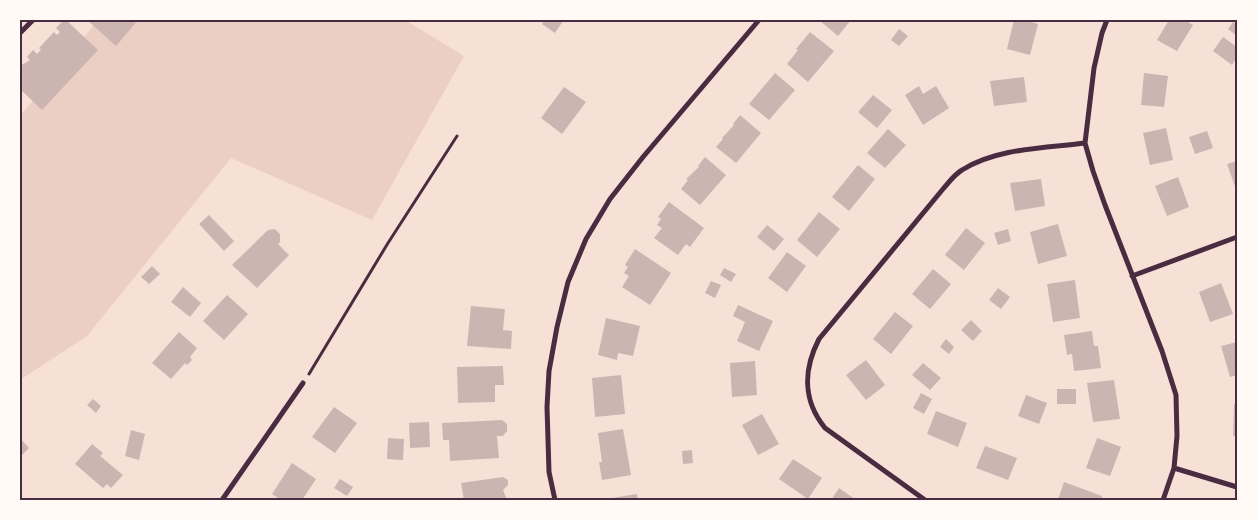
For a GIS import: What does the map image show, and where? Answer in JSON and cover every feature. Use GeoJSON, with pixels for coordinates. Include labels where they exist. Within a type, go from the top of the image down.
{"type":"FeatureCollection","features":[{"type":"Feature","properties":{"kind":"street"},"geometry":{"type":"LineString","coordinates":[[20,33],[33,20]]}},
{"type":"Feature","properties":{"kind":"street"},"geometry":{"type":"LineString","coordinates":[[555,500],[549,472],[547,407],[549,370],[556,327],[568,282],[586,239],[610,199],[643,157],[759,20]]}},
{"type":"Feature","properties":{"kind":"street"},"geometry":{"type":"LineString","coordinates":[[1107,20],[1094,68],[1086,143],[1102,197],[1162,351],[1176,395],[1177,436],[1174,468],[1163,500]]}},
{"type":"Feature","properties":{"kind":"street"},"geometry":{"type":"LineString","coordinates":[[925,500],[825,428],[817,418],[812,408],[807,384],[810,361],[814,350],[819,339],[943,188],[961,171],[999,154],[1086,143]]}},
{"type":"Feature","properties":{"kind":"street"},"geometry":{"type":"LineString","coordinates":[[1132,276],[1237,237]]}},
{"type":"Feature","properties":{"kind":"street"},"geometry":{"type":"LineString","coordinates":[[222,500],[303,383]]}},
{"type":"Feature","properties":{"kind":"street"},"geometry":{"type":"LineString","coordinates":[[1174,468],[1237,487]]}},
{"type":"Feature","properties":{"kind":"path"},"geometry":{"type":"LineString","coordinates":[[303,383],[388,243],[457,136]]}},
{"type":"Feature","properties":{"kind":"shaded area"},"geometry":{"type":"Polygon","coordinates":[[[98,20],[405,20],[464,56],[372,220],[231,158],[87,336],[20,380],[20,116],[98,20]]]}},
{"type":"Feature","properties":{"kind":"building"},"geometry":{"type":"Polygon","coordinates":[[[64,20],[98,50],[42,110],[20,89],[20,70],[22,68],[20,66],[30,60],[27,57],[33,50],[37,54],[41,50],[39,48],[54,32],[57,35],[60,32],[56,28],[64,20]]]}},
{"type":"Feature","properties":{"kind":"building"},"geometry":{"type":"Polygon","coordinates":[[[87,20],[138,20],[116,46],[87,20]]]}},
{"type":"Feature","properties":{"kind":"building"},"geometry":{"type":"Polygon","coordinates":[[[545,20],[563,21],[555,33],[542,24],[545,20]]]}},
{"type":"Feature","properties":{"kind":"building"},"geometry":{"type":"Polygon","coordinates":[[[819,20],[851,20],[838,36],[819,20]]]}},
{"type":"Feature","properties":{"kind":"building"},"geometry":{"type":"Polygon","coordinates":[[[1014,20],[1024,20],[1038,24],[1030,55],[1007,49],[1014,20]]]}},
{"type":"Feature","properties":{"kind":"building"},"geometry":{"type":"Polygon","coordinates":[[[1169,20],[1185,20],[1193,25],[1177,51],[1157,40],[1169,20]]]}},
{"type":"Feature","properties":{"kind":"building"},"geometry":{"type":"Polygon","coordinates":[[[1233,22],[1237,25],[1237,36],[1228,29],[1233,22]]]}},
{"type":"Feature","properties":{"kind":"building"},"geometry":{"type":"Polygon","coordinates":[[[899,29],[908,36],[899,46],[891,40],[899,29]]]}},
{"type":"Feature","properties":{"kind":"building"},"geometry":{"type":"Polygon","coordinates":[[[810,32],[834,51],[808,82],[787,64],[810,32]]]}},
{"type":"Feature","properties":{"kind":"building"},"geometry":{"type":"Polygon","coordinates":[[[1223,37],[1237,47],[1237,57],[1232,65],[1213,51],[1223,37]]]}},
{"type":"Feature","properties":{"kind":"building"},"geometry":{"type":"Polygon","coordinates":[[[775,73],[795,90],[769,120],[749,104],[775,73]]]}},
{"type":"Feature","properties":{"kind":"building"},"geometry":{"type":"Polygon","coordinates":[[[1144,73],[1168,76],[1164,107],[1141,105],[1144,73]]]}},
{"type":"Feature","properties":{"kind":"building"},"geometry":{"type":"Polygon","coordinates":[[[1024,77],[1027,102],[994,106],[990,81],[1024,77]]]}},
{"type":"Feature","properties":{"kind":"building"},"geometry":{"type":"Polygon","coordinates":[[[919,86],[923,94],[936,86],[949,108],[923,125],[905,95],[919,86]]]}},
{"type":"Feature","properties":{"kind":"building"},"geometry":{"type":"Polygon","coordinates":[[[564,87],[586,102],[562,134],[541,118],[564,87]]]}},
{"type":"Feature","properties":{"kind":"building"},"geometry":{"type":"Polygon","coordinates":[[[873,95],[892,110],[877,128],[858,112],[873,95]]]}},
{"type":"Feature","properties":{"kind":"building"},"geometry":{"type":"Polygon","coordinates":[[[740,115],[761,133],[736,163],[716,147],[740,115]]]}},
{"type":"Feature","properties":{"kind":"building"},"geometry":{"type":"Polygon","coordinates":[[[1166,128],[1173,160],[1150,165],[1143,133],[1166,128]]]}},
{"type":"Feature","properties":{"kind":"building"},"geometry":{"type":"Polygon","coordinates":[[[888,129],[906,145],[885,168],[867,153],[888,129]]]}},
{"type":"Feature","properties":{"kind":"building"},"geometry":{"type":"Polygon","coordinates":[[[1207,131],[1213,148],[1195,154],[1189,137],[1207,131]]]}},
{"type":"Feature","properties":{"kind":"building"},"geometry":{"type":"Polygon","coordinates":[[[705,157],[726,175],[700,205],[681,189],[688,180],[686,179],[699,167],[705,157]]]}},
{"type":"Feature","properties":{"kind":"building"},"geometry":{"type":"Polygon","coordinates":[[[1237,161],[1237,192],[1227,164],[1237,161]]]}},
{"type":"Feature","properties":{"kind":"building"},"geometry":{"type":"Polygon","coordinates":[[[858,165],[875,179],[849,211],[832,197],[858,165]]]}},
{"type":"Feature","properties":{"kind":"building"},"geometry":{"type":"Polygon","coordinates":[[[1178,177],[1189,207],[1167,216],[1155,186],[1178,177]]]}},
{"type":"Feature","properties":{"kind":"building"},"geometry":{"type":"Polygon","coordinates":[[[1041,179],[1045,206],[1015,211],[1010,183],[1041,179]]]}},
{"type":"Feature","properties":{"kind":"building"},"geometry":{"type":"Polygon","coordinates":[[[669,202],[704,228],[690,247],[686,244],[678,255],[654,238],[662,228],[657,225],[661,219],[658,217],[669,202]]]}},
{"type":"Feature","properties":{"kind":"building"},"geometry":{"type":"Polygon","coordinates":[[[819,212],[840,229],[817,257],[797,240],[819,212]]]}},
{"type":"Feature","properties":{"kind":"building"},"geometry":{"type":"Polygon","coordinates":[[[209,215],[234,241],[224,251],[199,224],[209,215]]]}},
{"type":"Feature","properties":{"kind":"building"},"geometry":{"type":"Polygon","coordinates":[[[1058,224],[1067,256],[1038,264],[1030,232],[1058,224]]]}},
{"type":"Feature","properties":{"kind":"building"},"geometry":{"type":"Polygon","coordinates":[[[767,225],[784,239],[774,251],[757,237],[767,225]]]}},
{"type":"Feature","properties":{"kind":"building"},"geometry":{"type":"Polygon","coordinates":[[[966,228],[985,243],[964,270],[945,255],[966,228]]]}},
{"type":"Feature","properties":{"kind":"building"},"geometry":{"type":"Polygon","coordinates":[[[275,229],[280,234],[280,242],[278,244],[289,255],[257,288],[232,265],[268,230],[275,229]]]}},
{"type":"Feature","properties":{"kind":"building"},"geometry":{"type":"Polygon","coordinates":[[[1008,229],[1011,241],[998,245],[994,233],[1008,229]]]}},
{"type":"Feature","properties":{"kind":"building"},"geometry":{"type":"Polygon","coordinates":[[[635,249],[671,273],[650,305],[622,287],[629,276],[624,273],[628,267],[625,265],[635,249]]]}},
{"type":"Feature","properties":{"kind":"building"},"geometry":{"type":"Polygon","coordinates":[[[787,252],[806,266],[787,292],[768,278],[787,252]]]}},
{"type":"Feature","properties":{"kind":"building"},"geometry":{"type":"Polygon","coordinates":[[[152,266],[160,274],[149,284],[141,277],[152,266]]]}},
{"type":"Feature","properties":{"kind":"building"},"geometry":{"type":"Polygon","coordinates":[[[724,268],[736,274],[731,282],[720,275],[724,268]]]}},
{"type":"Feature","properties":{"kind":"building"},"geometry":{"type":"Polygon","coordinates":[[[933,269],[951,284],[930,309],[912,294],[933,269]]]}},
{"type":"Feature","properties":{"kind":"building"},"geometry":{"type":"Polygon","coordinates":[[[1075,280],[1080,318],[1053,322],[1047,284],[1075,280]]]}},
{"type":"Feature","properties":{"kind":"building"},"geometry":{"type":"Polygon","coordinates":[[[711,281],[721,285],[715,298],[705,293],[711,281]]]}},
{"type":"Feature","properties":{"kind":"building"},"geometry":{"type":"Polygon","coordinates":[[[1221,283],[1233,314],[1210,322],[1199,292],[1221,283]]]}},
{"type":"Feature","properties":{"kind":"building"},"geometry":{"type":"Polygon","coordinates":[[[183,287],[201,303],[190,317],[171,302],[183,287]]]}},
{"type":"Feature","properties":{"kind":"building"},"geometry":{"type":"Polygon","coordinates":[[[998,288],[1010,297],[1001,309],[989,300],[998,288]]]}},
{"type":"Feature","properties":{"kind":"building"},"geometry":{"type":"Polygon","coordinates":[[[227,295],[248,314],[224,340],[203,321],[227,295]]]}},
{"type":"Feature","properties":{"kind":"building"},"geometry":{"type":"Polygon","coordinates":[[[738,305],[773,321],[759,351],[737,341],[745,322],[733,316],[738,305]]]}},
{"type":"Feature","properties":{"kind":"building"},"geometry":{"type":"Polygon","coordinates":[[[471,306],[505,309],[503,330],[512,331],[511,349],[467,346],[471,306]]]}},
{"type":"Feature","properties":{"kind":"building"},"geometry":{"type":"Polygon","coordinates":[[[895,312],[913,326],[891,354],[873,339],[895,312]]]}},
{"type":"Feature","properties":{"kind":"building"},"geometry":{"type":"Polygon","coordinates":[[[606,318],[640,326],[633,356],[618,353],[617,360],[598,355],[606,318]]]}},
{"type":"Feature","properties":{"kind":"building"},"geometry":{"type":"Polygon","coordinates":[[[971,320],[982,331],[973,341],[961,330],[971,320]]]}},
{"type":"Feature","properties":{"kind":"building"},"geometry":{"type":"Polygon","coordinates":[[[1092,331],[1094,346],[1098,346],[1101,368],[1074,371],[1072,354],[1067,355],[1064,335],[1092,331]]]}},
{"type":"Feature","properties":{"kind":"building"},"geometry":{"type":"Polygon","coordinates":[[[179,332],[197,348],[190,357],[192,360],[187,365],[185,363],[171,379],[152,363],[179,332]]]}},
{"type":"Feature","properties":{"kind":"building"},"geometry":{"type":"Polygon","coordinates":[[[946,339],[954,347],[949,354],[940,347],[946,339]]]}},
{"type":"Feature","properties":{"kind":"building"},"geometry":{"type":"Polygon","coordinates":[[[1237,342],[1237,375],[1230,377],[1221,346],[1237,342]]]}},
{"type":"Feature","properties":{"kind":"building"},"geometry":{"type":"Polygon","coordinates":[[[866,360],[885,385],[866,400],[846,375],[866,360]]]}},
{"type":"Feature","properties":{"kind":"building"},"geometry":{"type":"Polygon","coordinates":[[[755,361],[757,395],[732,397],[730,363],[755,361]]]}},
{"type":"Feature","properties":{"kind":"building"},"geometry":{"type":"Polygon","coordinates":[[[923,363],[941,378],[930,390],[912,375],[923,363]]]}},
{"type":"Feature","properties":{"kind":"building"},"geometry":{"type":"Polygon","coordinates":[[[503,366],[504,385],[495,385],[495,402],[458,403],[457,367],[503,366]]]}},
{"type":"Feature","properties":{"kind":"building"},"geometry":{"type":"Polygon","coordinates":[[[621,375],[625,414],[595,417],[592,378],[621,375]]]}},
{"type":"Feature","properties":{"kind":"building"},"geometry":{"type":"Polygon","coordinates":[[[1114,380],[1120,419],[1093,422],[1087,383],[1114,380]]]}},
{"type":"Feature","properties":{"kind":"building"},"geometry":{"type":"Polygon","coordinates":[[[1057,389],[1076,389],[1076,404],[1057,404],[1057,389]]]}},
{"type":"Feature","properties":{"kind":"building"},"geometry":{"type":"Polygon","coordinates":[[[921,393],[932,399],[924,414],[913,408],[921,393]]]}},
{"type":"Feature","properties":{"kind":"building"},"geometry":{"type":"Polygon","coordinates":[[[1026,395],[1047,403],[1039,424],[1018,416],[1026,395]]]}},
{"type":"Feature","properties":{"kind":"building"},"geometry":{"type":"Polygon","coordinates":[[[93,399],[101,406],[96,413],[87,405],[93,399]]]}},
{"type":"Feature","properties":{"kind":"building"},"geometry":{"type":"Polygon","coordinates":[[[1234,404],[1237,404],[1237,436],[1233,436],[1234,404]]]}},
{"type":"Feature","properties":{"kind":"building"},"geometry":{"type":"Polygon","coordinates":[[[334,407],[357,423],[335,453],[312,437],[334,407]]]}},
{"type":"Feature","properties":{"kind":"building"},"geometry":{"type":"Polygon","coordinates":[[[936,411],[967,423],[958,447],[927,434],[936,411]]]}},
{"type":"Feature","properties":{"kind":"building"},"geometry":{"type":"Polygon","coordinates":[[[762,414],[779,444],[758,455],[742,425],[762,414]]]}},
{"type":"Feature","properties":{"kind":"building"},"geometry":{"type":"Polygon","coordinates":[[[502,420],[507,424],[507,431],[503,436],[497,436],[499,458],[450,461],[449,440],[443,440],[442,423],[502,420]]]}},
{"type":"Feature","properties":{"kind":"building"},"geometry":{"type":"Polygon","coordinates":[[[429,422],[430,447],[410,448],[409,423],[429,422]]]}},
{"type":"Feature","properties":{"kind":"building"},"geometry":{"type":"Polygon","coordinates":[[[623,429],[631,475],[602,480],[599,462],[602,462],[598,433],[623,429]]]}},
{"type":"Feature","properties":{"kind":"building"},"geometry":{"type":"Polygon","coordinates":[[[131,430],[145,434],[139,460],[125,456],[131,430]]]}},
{"type":"Feature","properties":{"kind":"building"},"geometry":{"type":"Polygon","coordinates":[[[20,438],[29,448],[22,455],[20,453],[20,438]]]}},
{"type":"Feature","properties":{"kind":"building"},"geometry":{"type":"Polygon","coordinates":[[[388,438],[404,439],[403,460],[387,459],[388,438]]]}},
{"type":"Feature","properties":{"kind":"building"},"geometry":{"type":"Polygon","coordinates":[[[1097,438],[1121,447],[1110,476],[1086,468],[1097,438]]]}},
{"type":"Feature","properties":{"kind":"building"},"geometry":{"type":"Polygon","coordinates":[[[92,444],[103,453],[100,456],[123,475],[111,488],[107,484],[103,488],[75,464],[92,444]]]}},
{"type":"Feature","properties":{"kind":"building"},"geometry":{"type":"Polygon","coordinates":[[[985,446],[1017,458],[1008,480],[976,468],[985,446]]]}},
{"type":"Feature","properties":{"kind":"building"},"geometry":{"type":"Polygon","coordinates":[[[692,450],[693,463],[683,464],[682,451],[692,450]]]}},
{"type":"Feature","properties":{"kind":"building"},"geometry":{"type":"Polygon","coordinates":[[[793,459],[822,478],[808,499],[779,479],[793,459]]]}},
{"type":"Feature","properties":{"kind":"building"},"geometry":{"type":"Polygon","coordinates":[[[292,463],[316,479],[302,500],[281,500],[272,494],[292,463]]]}},
{"type":"Feature","properties":{"kind":"building"},"geometry":{"type":"Polygon","coordinates":[[[503,477],[508,480],[508,485],[503,490],[507,500],[464,500],[461,483],[503,477]]]}},
{"type":"Feature","properties":{"kind":"building"},"geometry":{"type":"Polygon","coordinates":[[[340,479],[353,487],[347,496],[334,488],[340,479]]]}},
{"type":"Feature","properties":{"kind":"building"},"geometry":{"type":"Polygon","coordinates":[[[1064,482],[1102,496],[1101,500],[1058,500],[1064,482]]]}},
{"type":"Feature","properties":{"kind":"building"},"geometry":{"type":"Polygon","coordinates":[[[839,488],[856,500],[831,500],[839,488]]]}},
{"type":"Feature","properties":{"kind":"building"},"geometry":{"type":"Polygon","coordinates":[[[637,494],[638,500],[612,500],[612,498],[637,494]]]}}]}
